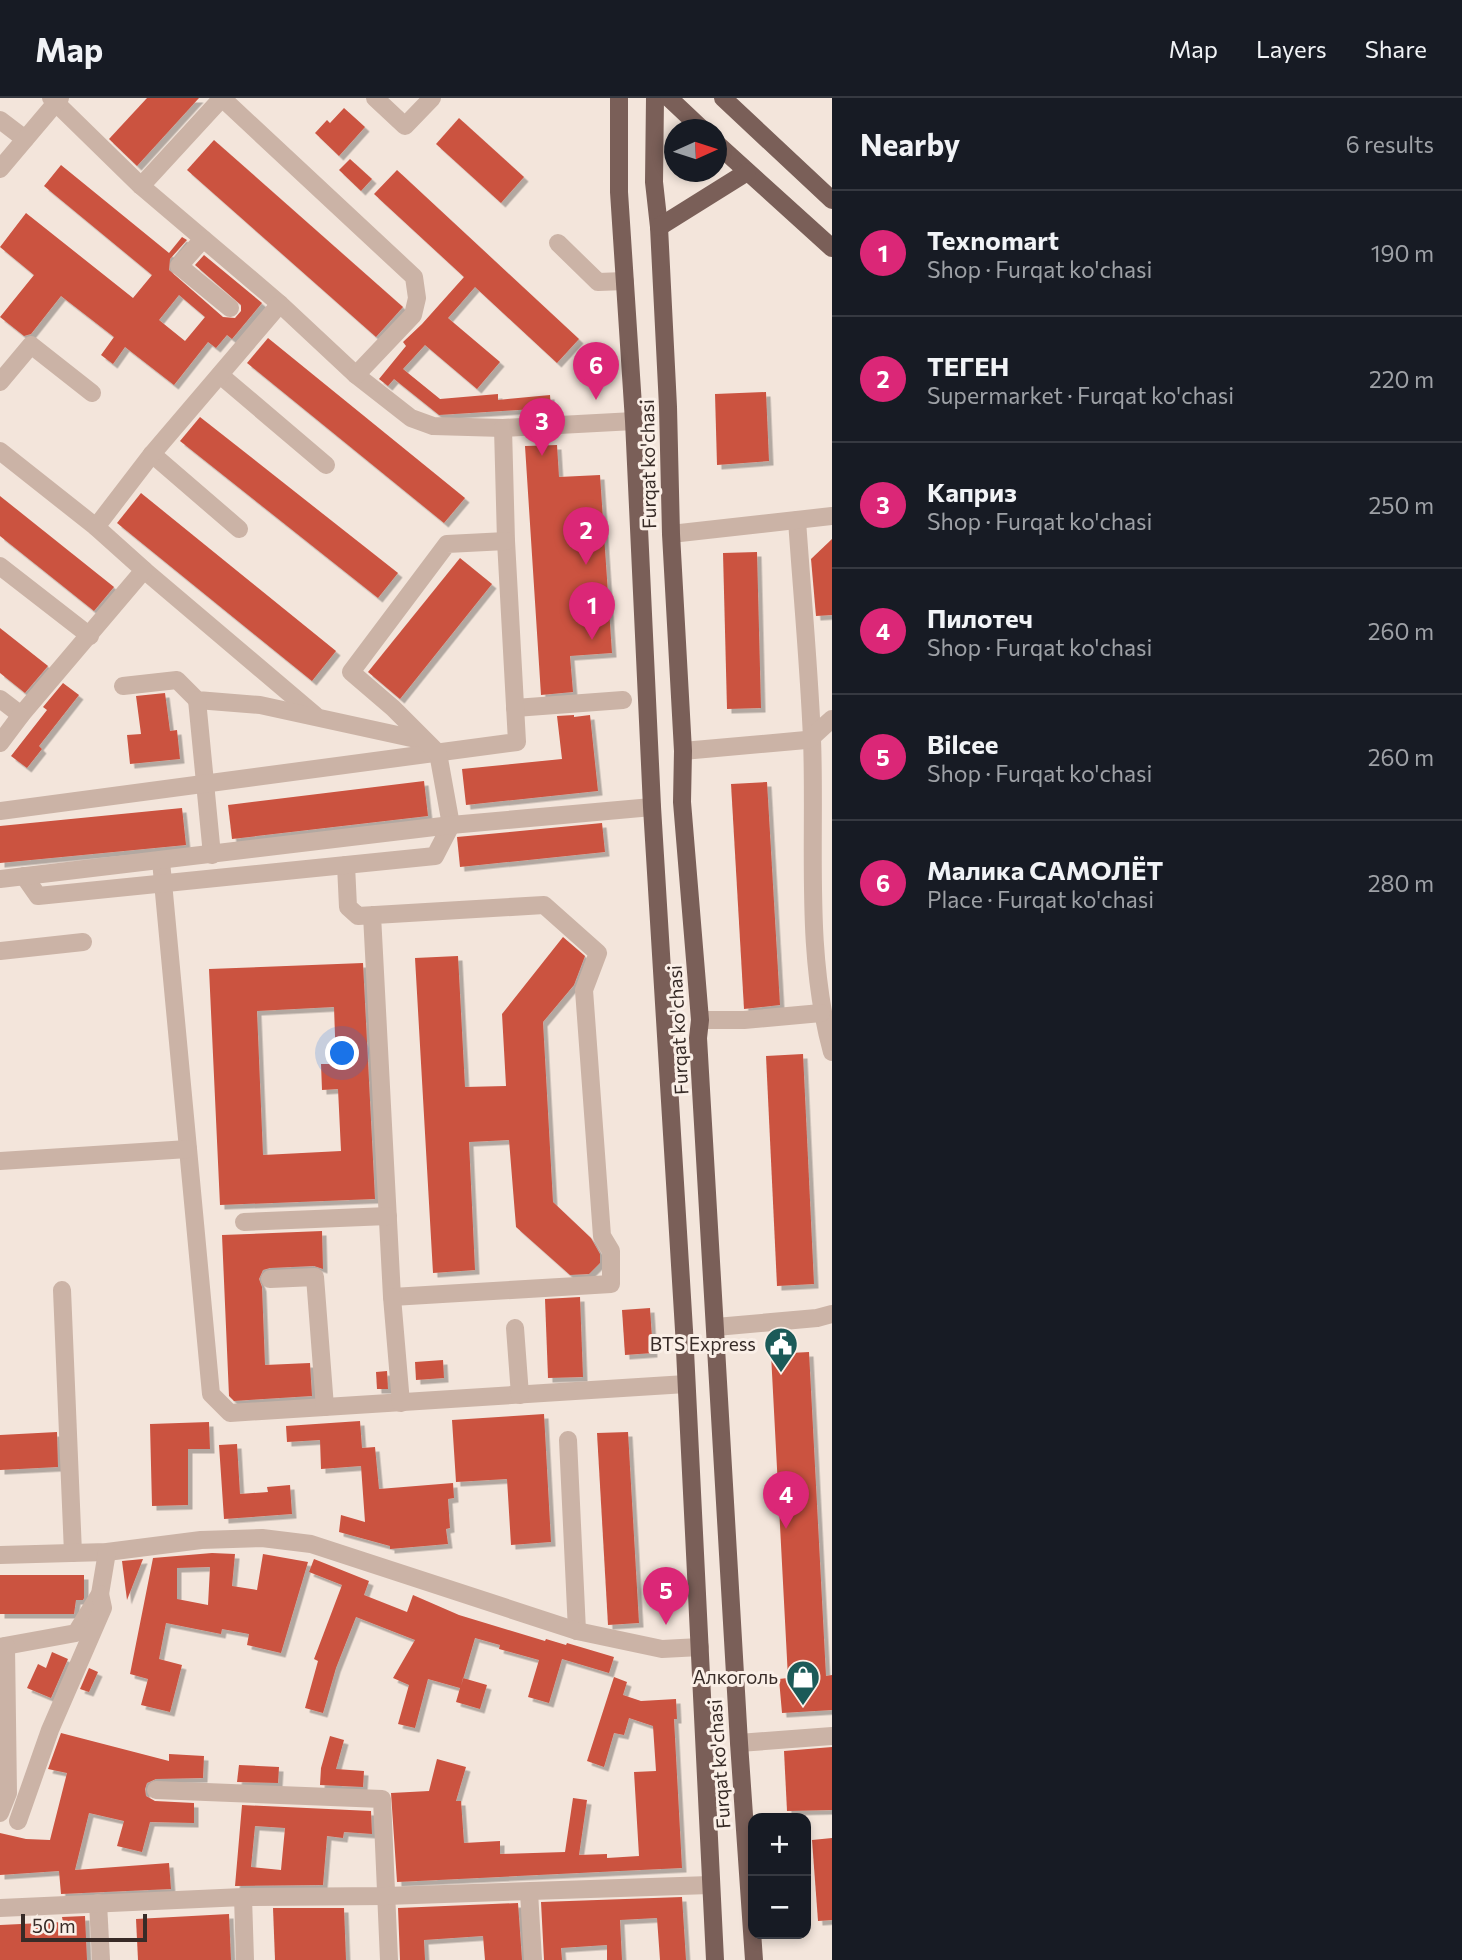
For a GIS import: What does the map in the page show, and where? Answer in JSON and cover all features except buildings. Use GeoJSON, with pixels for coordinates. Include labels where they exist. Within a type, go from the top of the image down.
{"type":"FeatureCollection","features":[{"type":"Feature","properties":{"kind":"main road","name":"Furqat ko'chasi"},"geometry":{"type":"LineString","coordinates":[[619,98],[619,192],[634,421],[652,755],[652,807],[686,1384],[715,1960]]}},
{"type":"Feature","properties":{"kind":"main road","name":"Furqat ko'chasi"},"geometry":{"type":"LineString","coordinates":[[655,98],[654,182],[659,227],[668,407],[671,534],[683,751],[682,802],[700,1020],[698,1038],[738,1743],[754,1960]]}},
{"type":"Feature","properties":{"kind":"main road"},"geometry":{"type":"LineString","coordinates":[[669,98],[691,119]]}},
{"type":"Feature","properties":{"kind":"main road"},"geometry":{"type":"LineString","coordinates":[[723,98],[832,200]]}},
{"type":"Feature","properties":{"kind":"main road"},"geometry":{"type":"LineString","coordinates":[[727,153],[832,248]]}},
{"type":"Feature","properties":{"kind":"main road"},"geometry":{"type":"LineString","coordinates":[[659,227],[747,172]]}},
{"type":"Feature","properties":{"kind":"street"},"geometry":{"type":"LineString","coordinates":[[141,186],[222,98],[414,277],[416,298],[413,315],[356,376]]}},
{"type":"Feature","properties":{"kind":"street"},"geometry":{"type":"LineString","coordinates":[[375,98],[405,126],[432,98]]}},
{"type":"Feature","properties":{"kind":"street"},"geometry":{"type":"LineString","coordinates":[[0,169],[55,100],[141,186],[280,304],[356,376],[411,418],[433,426],[503,428],[634,421]]}},
{"type":"Feature","properties":{"kind":"street"},"geometry":{"type":"LineString","coordinates":[[0,120],[25,139]]}},
{"type":"Feature","properties":{"kind":"street"},"geometry":{"type":"LineString","coordinates":[[203,239],[179,265],[230,308]]}},
{"type":"Feature","properties":{"kind":"street"},"geometry":{"type":"LineString","coordinates":[[558,243],[598,282],[625,281]]}},
{"type":"Feature","properties":{"kind":"street"},"geometry":{"type":"LineString","coordinates":[[96,527],[152,454],[280,304]]}},
{"type":"Feature","properties":{"kind":"street"},"geometry":{"type":"LineString","coordinates":[[0,382],[31,345],[92,393]]}},
{"type":"Feature","properties":{"kind":"street"},"geometry":{"type":"LineString","coordinates":[[220,375],[326,465]]}},
{"type":"Feature","properties":{"kind":"street"},"geometry":{"type":"LineString","coordinates":[[0,811],[205,783],[432,747],[517,742],[503,428]]}},
{"type":"Feature","properties":{"kind":"street"},"geometry":{"type":"LineString","coordinates":[[0,452],[96,527],[318,717]]}},
{"type":"Feature","properties":{"kind":"street"},"geometry":{"type":"LineString","coordinates":[[152,454],[239,529]]}},
{"type":"Feature","properties":{"kind":"street"},"geometry":{"type":"LineString","coordinates":[[671,534],[832,516]]}},
{"type":"Feature","properties":{"kind":"street"},"geometry":{"type":"LineString","coordinates":[[797,520],[812,737],[815,937],[821,1013],[832,1052]]}},
{"type":"Feature","properties":{"kind":"street"},"geometry":{"type":"LineString","coordinates":[[24,876],[38,896],[435,856],[451,825],[432,747],[394,708],[351,671],[447,544],[506,541]]}},
{"type":"Feature","properties":{"kind":"street"},"geometry":{"type":"LineString","coordinates":[[0,566],[90,636]]}},
{"type":"Feature","properties":{"kind":"street"},"geometry":{"type":"LineString","coordinates":[[0,743],[144,570]]}},
{"type":"Feature","properties":{"kind":"street"},"geometry":{"type":"LineString","coordinates":[[123,686],[177,680],[197,700],[212,855]]}},
{"type":"Feature","properties":{"kind":"street"},"geometry":{"type":"LineString","coordinates":[[0,699],[21,715]]}},
{"type":"Feature","properties":{"kind":"street"},"geometry":{"type":"LineString","coordinates":[[197,700],[260,705],[318,717],[432,747]]}},
{"type":"Feature","properties":{"kind":"street"},"geometry":{"type":"LineString","coordinates":[[515,708],[623,700]]}},
{"type":"Feature","properties":{"kind":"street"},"geometry":{"type":"LineString","coordinates":[[683,751],[812,737],[832,719]]}},
{"type":"Feature","properties":{"kind":"street"},"geometry":{"type":"LineString","coordinates":[[0,879],[451,825],[652,807]]}},
{"type":"Feature","properties":{"kind":"street"},"geometry":{"type":"LineString","coordinates":[[161,861],[211,1394],[230,1413],[686,1384]]}},
{"type":"Feature","properties":{"kind":"street"},"geometry":{"type":"LineString","coordinates":[[346,865],[348,906],[358,915],[544,905],[598,953],[584,990],[602,1236],[611,1251],[611,1284],[392,1297]]}},
{"type":"Feature","properties":{"kind":"street"},"geometry":{"type":"LineString","coordinates":[[372,915],[392,1297],[401,1402]]}},
{"type":"Feature","properties":{"kind":"street"},"geometry":{"type":"LineString","coordinates":[[0,951],[83,942]]}},
{"type":"Feature","properties":{"kind":"street"},"geometry":{"type":"LineString","coordinates":[[700,1020],[744,1020],[821,1013]]}},
{"type":"Feature","properties":{"kind":"street"},"geometry":{"type":"LineString","coordinates":[[0,1161],[188,1149]]}},
{"type":"Feature","properties":{"kind":"street"},"geometry":{"type":"LineString","coordinates":[[244,1222],[388,1216]]}},
{"type":"Feature","properties":{"kind":"street"},"geometry":{"type":"LineString","coordinates":[[270,1279],[315,1278],[325,1407]]}},
{"type":"Feature","properties":{"kind":"street"},"geometry":{"type":"LineString","coordinates":[[62,1290],[73,1553]]}},
{"type":"Feature","properties":{"kind":"street"},"geometry":{"type":"LineString","coordinates":[[716,1327],[817,1318],[832,1314]]}},
{"type":"Feature","properties":{"kind":"street"},"geometry":{"type":"LineString","coordinates":[[515,1328],[520,1395]]}},
{"type":"Feature","properties":{"kind":"street"},"geometry":{"type":"LineString","coordinates":[[568,1440],[577,1631]]}},
{"type":"Feature","properties":{"kind":"street"},"geometry":{"type":"LineString","coordinates":[[0,1555],[107,1552],[201,1540],[262,1538],[311,1544],[577,1631],[662,1649],[700,1647]]}},
{"type":"Feature","properties":{"kind":"street"},"geometry":{"type":"LineString","coordinates":[[18,1821],[50,1730],[103,1608],[100,1594],[107,1552]]}},
{"type":"Feature","properties":{"kind":"street"},"geometry":{"type":"LineString","coordinates":[[0,1813],[8,1793],[4,1743],[3,1646],[76,1633],[100,1594]]}},
{"type":"Feature","properties":{"kind":"street"},"geometry":{"type":"LineString","coordinates":[[738,1743],[832,1736]]}},
{"type":"Feature","properties":{"kind":"street"},"geometry":{"type":"LineString","coordinates":[[156,1790],[382,1799],[388,1960]]}},
{"type":"Feature","properties":{"kind":"street"},"geometry":{"type":"LineString","coordinates":[[0,1908],[243,1898],[710,1885]]}},
{"type":"Feature","properties":{"kind":"street"},"geometry":{"type":"LineString","coordinates":[[529,1892],[533,1960]]}},
{"type":"Feature","properties":{"kind":"street"},"geometry":{"type":"LineString","coordinates":[[243,1898],[245,1960]]}},
{"type":"Feature","properties":{"kind":"street"},"geometry":{"type":"LineString","coordinates":[[98,1903],[101,1960]]}},
{"type":"Feature","properties":{"kind":"place","name":"Малика САМОЛЁТ"},"geometry":{"type":"Point","coordinates":[596,400]}},
{"type":"Feature","properties":{"kind":"place","name":"Каприз"},"geometry":{"type":"Point","coordinates":[542,456]}},
{"type":"Feature","properties":{"kind":"place","name":"ТЕГЕН"},"geometry":{"type":"Point","coordinates":[586,565]}},
{"type":"Feature","properties":{"kind":"place","name":"Texnomart"},"geometry":{"type":"Point","coordinates":[592,640]}},
{"type":"Feature","properties":{"kind":"place","name":"BTS Express"},"geometry":{"type":"Point","coordinates":[781,1374]}},
{"type":"Feature","properties":{"kind":"place","name":"Пилотеч"},"geometry":{"type":"Point","coordinates":[786,1529]}},
{"type":"Feature","properties":{"kind":"place","name":"Bilcee"},"geometry":{"type":"Point","coordinates":[666,1625]}},
{"type":"Feature","properties":{"kind":"place","name":"Алкоголь"},"geometry":{"type":"Point","coordinates":[803,1707]}}]}
